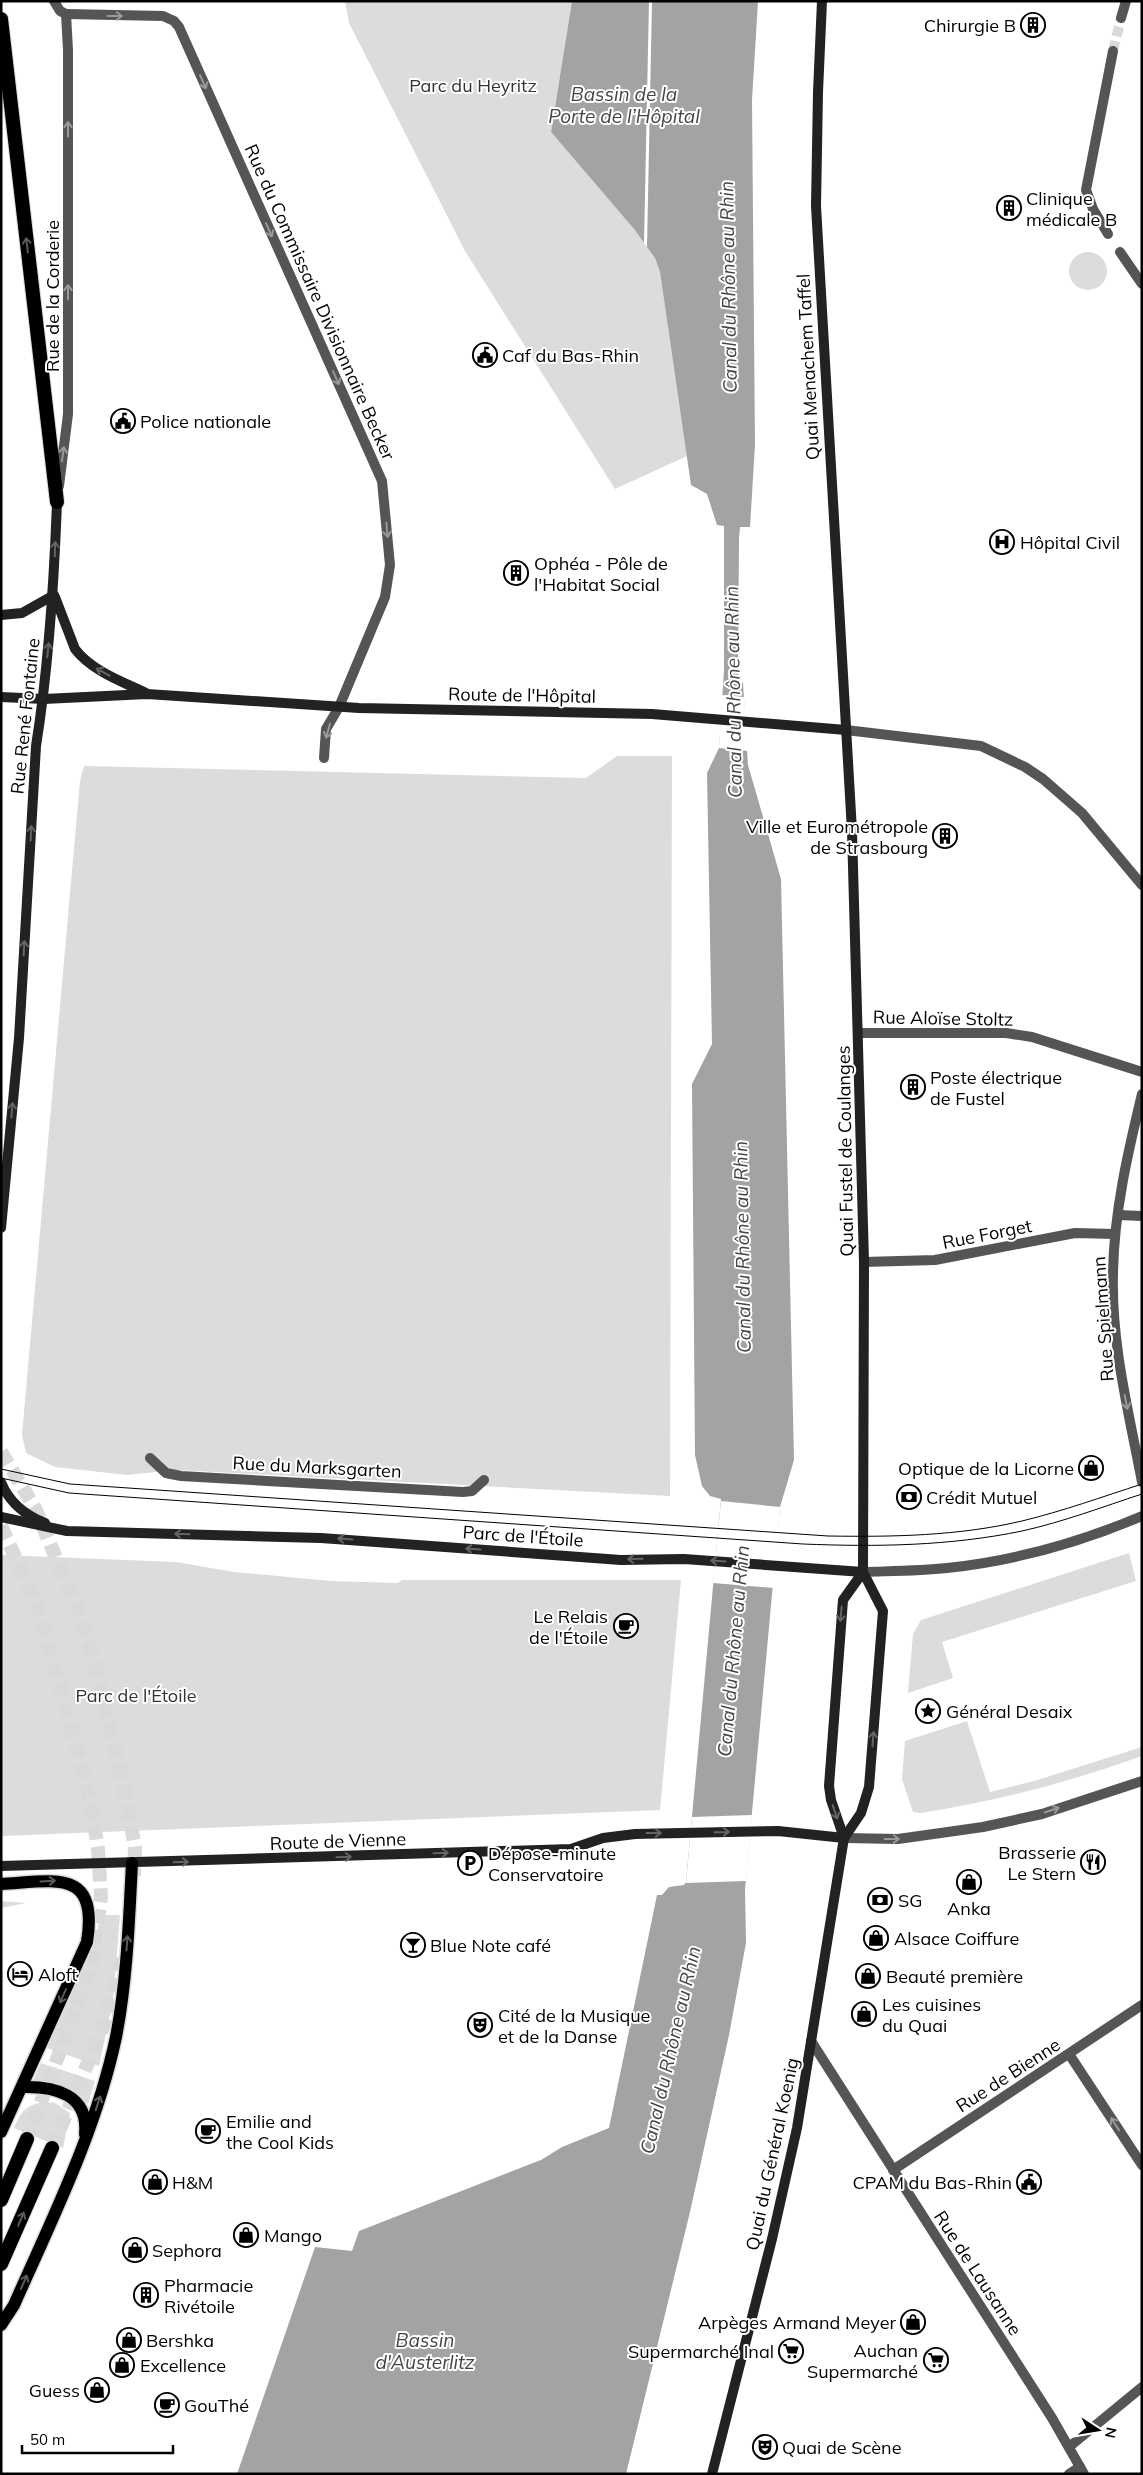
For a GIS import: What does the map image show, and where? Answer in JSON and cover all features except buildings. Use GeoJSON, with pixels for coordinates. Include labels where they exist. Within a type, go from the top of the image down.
{"type":"FeatureCollection","features":[{"type":"Feature","properties":{"kind":"highway"},"geometry":{"type":"LineString","coordinates":[[1,19],[57,502]]}},
{"type":"Feature","properties":{"kind":"highway"},"geometry":{"type":"LineString","coordinates":[[1,2200],[27,2139]]}},
{"type":"Feature","properties":{"kind":"highway"},"geometry":{"type":"LineString","coordinates":[[1,2264],[52,2148]]}},
{"type":"Feature","properties":{"kind":"main road","name":"Quai Menachem Taffel"},"geometry":{"type":"LineString","coordinates":[[822,1],[816,206],[846,730]]}},
{"type":"Feature","properties":{"kind":"main road","name":"Rue de la Corderie"},"geometry":{"type":"LineString","coordinates":[[54,595],[57,502]]}},
{"type":"Feature","properties":{"kind":"main road"},"geometry":{"type":"LineString","coordinates":[[1,615],[22,613],[54,595],[75,649],[80,657],[97,669],[146,694]]}},
{"type":"Feature","properties":{"kind":"main road","name":"Rue René Fontaine"},"geometry":{"type":"LineString","coordinates":[[1,1228],[19,1038],[36,746],[44,699],[54,595]]}},
{"type":"Feature","properties":{"kind":"main road","name":"Route de l'Hôpital"},"geometry":{"type":"LineString","coordinates":[[1,697],[44,699],[146,694],[339,707],[631,713],[758,721],[846,730]]}},
{"type":"Feature","properties":{"kind":"main road","name":"Quai Fustel de Coulanges"},"geometry":{"type":"LineString","coordinates":[[846,730],[852,822],[864,1262],[863,1572]]}},
{"type":"Feature","properties":{"kind":"main road"},"geometry":{"type":"LineString","coordinates":[[1,1482],[6,1495],[18,1507],[38,1520],[59,1530]]}},
{"type":"Feature","properties":{"kind":"main road","name":"Parc de l'Étoile"},"geometry":{"type":"LineString","coordinates":[[1,1517],[59,1530],[320,1538],[621,1560],[684,1559],[863,1572]]}},
{"type":"Feature","properties":{"kind":"main road","name":"Quai du Général Koenig"},"geometry":{"type":"LineString","coordinates":[[712,2474],[772,2239],[797,2128],[844,1838],[861,1813],[869,1787],[883,1611],[863,1572],[843,1600],[834,1695],[829,1786],[831,1800],[844,1838]]}},
{"type":"Feature","properties":{"kind":"main road","name":"Route de Vienne"},"geometry":{"type":"LineString","coordinates":[[1,1866],[132,1864],[571,1849],[603,1838],[635,1834],[778,1831],[844,1838]]}},
{"type":"Feature","properties":{"kind":"main road"},"geometry":{"type":"LineString","coordinates":[[1,2325],[14,2305],[83,2149],[106,2077],[124,1987],[132,1864]]}},
{"type":"Feature","properties":{"kind":"main road"},"geometry":{"type":"LineString","coordinates":[[1,1884],[59,1881],[70,1884],[82,1892],[91,1918],[87,1942],[1,2132]]}},
{"type":"Feature","properties":{"kind":"main road"},"geometry":{"type":"LineString","coordinates":[[22,2087],[52,2088],[72,2099],[84,2113],[86,2126],[83,2149]]}},
{"type":"Feature","properties":{"kind":"street"},"geometry":{"type":"LineString","coordinates":[[54,1],[60,11],[66,14]]}},
{"type":"Feature","properties":{"kind":"street"},"geometry":{"type":"LineString","coordinates":[[1121,18],[1126,1]]}},
{"type":"Feature","properties":{"kind":"street","name":"Rue de la Corderie"},"geometry":{"type":"LineString","coordinates":[[57,502],[68,414],[68,50],[66,14]]}},
{"type":"Feature","properties":{"kind":"street","name":"Rue du Commissaire Divisionnaire Becker"},"geometry":{"type":"LineString","coordinates":[[66,14],[163,16],[174,21],[179,27],[382,481],[390,564],[389,581],[385,596],[339,707]]}},
{"type":"Feature","properties":{"kind":"street"},"geometry":{"type":"LineString","coordinates":[[1108,234],[1093,209],[1086,190],[1114,51]]}},
{"type":"Feature","properties":{"kind":"street"},"geometry":{"type":"LineString","coordinates":[[1120,252],[1142,284]]}},
{"type":"Feature","properties":{"kind":"street"},"geometry":{"type":"LineString","coordinates":[[324,758],[326,729],[339,707]]}},
{"type":"Feature","properties":{"kind":"street"},"geometry":{"type":"LineString","coordinates":[[846,730],[981,746],[1025,767],[1043,779],[1082,814],[1142,885]]}},
{"type":"Feature","properties":{"kind":"street","name":"Rue Aloïse Stoltz"},"geometry":{"type":"LineString","coordinates":[[859,1033],[969,1032],[1023,1036],[1142,1072]]}},
{"type":"Feature","properties":{"kind":"street","name":"Rue Spielmann"},"geometry":{"type":"LineString","coordinates":[[1142,1094],[1127,1153],[1115,1234],[1113,1274],[1121,1375],[1142,1482]]}},
{"type":"Feature","properties":{"kind":"street"},"geometry":{"type":"LineString","coordinates":[[1118,1215],[1142,1216]]}},
{"type":"Feature","properties":{"kind":"street","name":"Rue Forget"},"geometry":{"type":"LineString","coordinates":[[864,1262],[935,1260],[1075,1233],[1115,1234]]}},
{"type":"Feature","properties":{"kind":"street","name":"Rue du Marksgarten"},"geometry":{"type":"LineString","coordinates":[[150,1458],[166,1474],[463,1492],[472,1491],[484,1480]]}},
{"type":"Feature","properties":{"kind":"street"},"geometry":{"type":"LineString","coordinates":[[863,1572],[929,1570],[972,1564],[1088,1536],[1142,1516]]}},
{"type":"Feature","properties":{"kind":"street"},"geometry":{"type":"LineString","coordinates":[[844,1838],[898,1839],[983,1827],[1042,1814],[1142,1781]]}},
{"type":"Feature","properties":{"kind":"street","name":"Rue de Bienne"},"geometry":{"type":"LineString","coordinates":[[892,2170],[1142,2005]]}},
{"type":"Feature","properties":{"kind":"street","name":"Rue de Lausanne"},"geometry":{"type":"LineString","coordinates":[[811,2041],[1082,2470]]}},
{"type":"Feature","properties":{"kind":"street"},"geometry":{"type":"LineString","coordinates":[[1070,2054],[1142,2164]]}},
{"type":"Feature","properties":{"kind":"street"},"geometry":{"type":"LineString","coordinates":[[1069,2447],[1142,2387]]}},
{"type":"Feature","properties":{"kind":"street"},"geometry":{"type":"LineString","coordinates":[[1069,2474],[1082,2470]]}},
{"type":"Feature","properties":{"kind":"green space","name":"Parc du Heyritz"},"geometry":{"type":"Polygon","coordinates":[[[345,1],[572,1],[551,132],[634,229],[655,258],[660,272],[687,456],[615,489],[465,251],[349,23],[345,1]]]}},
{"type":"Feature","properties":{"kind":"green space"},"geometry":{"type":"Polygon","coordinates":[[[1088,252],[1101,258],[1107,271],[1101,284],[1088,290],[1075,284],[1069,271],[1075,258],[1088,252]]]}},
{"type":"Feature","properties":{"kind":"green space"},"geometry":{"type":"Polygon","coordinates":[[[617,756],[672,756],[670,1496],[177,1470],[127,1475],[55,1467],[26,1453],[22,1435],[80,781],[84,766],[586,778],[617,756]]]}},
{"type":"Feature","properties":{"kind":"green space"},"geometry":{"type":"Polygon","coordinates":[[[1129,1553],[1136,1581],[942,1642],[953,1678],[908,1693],[913,1634],[921,1620],[1129,1553]]]}},
{"type":"Feature","properties":{"kind":"green space","name":"Parc de l'Étoile"},"geometry":{"type":"Polygon","coordinates":[[[1,1555],[176,1562],[234,1572],[331,1581],[398,1583],[402,1580],[681,1580],[660,1810],[1,1836],[1,1555]]]}},
{"type":"Feature","properties":{"kind":"green space"},"geometry":{"type":"Polygon","coordinates":[[[967,1721],[990,1792],[1034,1781],[1142,1747],[1142,1756],[1033,1790],[950,1808],[921,1813],[913,1812],[902,1779],[905,1741],[967,1721]]]}},
{"type":"Feature","properties":{"kind":"green space"},"geometry":{"type":"Polygon","coordinates":[[[1,1901],[26,1903],[1,1908],[1,1901]]]}},
{"type":"Feature","properties":{"kind":"green space"},"geometry":{"type":"Polygon","coordinates":[[[100,1915],[120,1915],[113,2000],[99,2066],[47,2048],[97,1933],[100,1915]]]}},
{"type":"Feature","properties":{"kind":"green space"},"geometry":{"type":"Polygon","coordinates":[[[41,2063],[95,2081],[88,2104],[63,2086],[41,2082],[32,2083],[41,2063]]]}},
{"type":"Feature","properties":{"kind":"green space"},"geometry":{"type":"Polygon","coordinates":[[[45,2102],[55,2103],[70,2113],[63,2148],[14,2128],[25,2109],[45,2102]]]}},
{"type":"Feature","properties":{"kind":"water"},"geometry":{"type":"Polygon","coordinates":[[[572,1],[758,1],[752,100],[755,445],[750,527],[740,527],[739,538],[738,669],[739,683],[743,683],[748,765],[781,879],[794,1460],[780,1507],[745,1889],[746,1943],[729,2035],[690,2212],[626,2474],[237,2474],[315,2247],[352,2251],[359,2231],[541,2160],[562,2147],[609,2128],[657,1895],[662,1895],[669,1887],[684,1885],[686,1882],[721,1499],[710,1496],[702,1486],[695,1455],[692,1084],[712,1044],[707,773],[719,748],[724,670],[724,526],[717,525],[707,494],[691,485],[660,272],[655,258],[634,229],[551,132],[572,1]]]}},
{"type":"Feature","properties":{"kind":"pier"},"geometry":{"type":"Polygon","coordinates":[[[649,1],[652,1],[647,247],[644,243],[649,1]]]}},
{"type":"Feature","properties":{"kind":"pier"},"geometry":{"type":"Polygon","coordinates":[[[722,695],[744,697],[748,751],[719,748],[722,695]]]}},
{"type":"Feature","properties":{"kind":"pier"},"geometry":{"type":"Polygon","coordinates":[[[721,1501],[780,1507],[774,1588],[713,1583],[721,1501]]]}},
{"type":"Feature","properties":{"kind":"pier"},"geometry":{"type":"Polygon","coordinates":[[[752,1815],[746,1881],[686,1883],[692,1817],[752,1815]]]}},
{"type":"Feature","properties":{"kind":"tunnel"},"geometry":{"type":"LineString","coordinates":[[1113,51],[1121,18]]}},
{"type":"Feature","properties":{"kind":"tunnel"},"geometry":{"type":"LineString","coordinates":[[1,1452],[35,1508],[82,1620],[96,1668],[124,1787],[135,1847],[134,1876]]}},
{"type":"Feature","properties":{"kind":"tunnel"},"geometry":{"type":"LineString","coordinates":[[1,1526],[37,1605],[60,1685],[91,1803],[98,1849],[101,1897],[93,1955],[75,2011],[27,2139]]}},
{"type":"Feature","properties":{"kind":"tunnel"},"geometry":{"type":"LineString","coordinates":[[52,2148],[103,2027],[123,1959]]}},
{"type":"Feature","properties":{"kind":"tram line"},"geometry":{"type":"LineString","coordinates":[[1,1469],[70,1484],[828,1536],[877,1536],[950,1533],[974,1530],[1052,1513],[1142,1484]]}},
{"type":"Feature","properties":{"kind":"tram line"},"geometry":{"type":"LineString","coordinates":[[1,1478],[69,1493],[803,1544],[858,1545],[913,1544],[995,1536],[1052,1523],[1142,1494]]}},
{"type":"Feature","properties":{"kind":"place","name":"Chirurgie B"},"geometry":{"type":"Point","coordinates":[1033,25]}},
{"type":"Feature","properties":{"kind":"place","name":"Clinique médicale B"},"geometry":{"type":"Point","coordinates":[1009,208]}},
{"type":"Feature","properties":{"kind":"place","name":"Caf du Bas-Rhin"},"geometry":{"type":"Point","coordinates":[485,355]}},
{"type":"Feature","properties":{"kind":"place","name":"Police nationale"},"geometry":{"type":"Point","coordinates":[123,421]}},
{"type":"Feature","properties":{"kind":"place","name":"Hôpital Civil"},"geometry":{"type":"Point","coordinates":[1002,542]}},
{"type":"Feature","properties":{"kind":"place","name":"Ophéa - Pôle de l'Habitat Social"},"geometry":{"type":"Point","coordinates":[516,573]}},
{"type":"Feature","properties":{"kind":"place","name":"Ville et Eurométropole de Strasbourg"},"geometry":{"type":"Point","coordinates":[945,836]}},
{"type":"Feature","properties":{"kind":"place","name":"Poste électrique de Fustel"},"geometry":{"type":"Point","coordinates":[913,1087]}},
{"type":"Feature","properties":{"kind":"place","name":"Optique de la Licorne"},"geometry":{"type":"Point","coordinates":[1091,1468]}},
{"type":"Feature","properties":{"kind":"place","name":"Crédit Mutuel"},"geometry":{"type":"Point","coordinates":[909,1497]}},
{"type":"Feature","properties":{"kind":"place","name":"Le Relais de l'Étoile"},"geometry":{"type":"Point","coordinates":[626,1626]}},
{"type":"Feature","properties":{"kind":"place","name":"Général Desaix"},"geometry":{"type":"Point","coordinates":[928,1711]}},
{"type":"Feature","properties":{"kind":"place","name":"Brasserie Le Stern"},"geometry":{"type":"Point","coordinates":[1093,1862]}},
{"type":"Feature","properties":{"kind":"place","name":"Dépose-minute Conservatoire"},"geometry":{"type":"Point","coordinates":[470,1863]}},
{"type":"Feature","properties":{"kind":"place","name":"Anka"},"geometry":{"type":"Point","coordinates":[969,1882]}},
{"type":"Feature","properties":{"kind":"place","name":"SG"},"geometry":{"type":"Point","coordinates":[880,1900]}},
{"type":"Feature","properties":{"kind":"place","name":"Alsace Coiffure"},"geometry":{"type":"Point","coordinates":[876,1938]}},
{"type":"Feature","properties":{"kind":"place","name":"Blue Note café"},"geometry":{"type":"Point","coordinates":[413,1945]}},
{"type":"Feature","properties":{"kind":"place","name":"Aloft"},"geometry":{"type":"Point","coordinates":[20,1974]}},
{"type":"Feature","properties":{"kind":"place","name":"Beauté première"},"geometry":{"type":"Point","coordinates":[868,1976]}},
{"type":"Feature","properties":{"kind":"place","name":"Les cuisines du Quai"},"geometry":{"type":"Point","coordinates":[864,2014]}},
{"type":"Feature","properties":{"kind":"place","name":"Cité de la Musique et de la Danse"},"geometry":{"type":"Point","coordinates":[480,2025]}},
{"type":"Feature","properties":{"kind":"place","name":"Emilie and the Cool Kids"},"geometry":{"type":"Point","coordinates":[208,2131]}},
{"type":"Feature","properties":{"kind":"place","name":"H&M"},"geometry":{"type":"Point","coordinates":[155,2182]}},
{"type":"Feature","properties":{"kind":"place","name":"CPAM du Bas-Rhin"},"geometry":{"type":"Point","coordinates":[1029,2182]}},
{"type":"Feature","properties":{"kind":"place","name":"Mango"},"geometry":{"type":"Point","coordinates":[246,2235]}},
{"type":"Feature","properties":{"kind":"place","name":"Sephora"},"geometry":{"type":"Point","coordinates":[135,2250]}},
{"type":"Feature","properties":{"kind":"place","name":"Pharmacie Rivétoile"},"geometry":{"type":"Point","coordinates":[146,2295]}},
{"type":"Feature","properties":{"kind":"place","name":"Arpèges Armand Meyer"},"geometry":{"type":"Point","coordinates":[913,2322]}},
{"type":"Feature","properties":{"kind":"place","name":"Bershka"},"geometry":{"type":"Point","coordinates":[129,2340]}},
{"type":"Feature","properties":{"kind":"place","name":"Supermarché Inal"},"geometry":{"type":"Point","coordinates":[791,2351]}},
{"type":"Feature","properties":{"kind":"place","name":"Auchan Supermarché"},"geometry":{"type":"Point","coordinates":[936,2360]}},
{"type":"Feature","properties":{"kind":"place","name":"Excellence"},"geometry":{"type":"Point","coordinates":[122,2365]}},
{"type":"Feature","properties":{"kind":"place","name":"Guess"},"geometry":{"type":"Point","coordinates":[97,2390]}},
{"type":"Feature","properties":{"kind":"place","name":"GouThé"},"geometry":{"type":"Point","coordinates":[167,2405]}},
{"type":"Feature","properties":{"kind":"place","name":"Quai de Scène"},"geometry":{"type":"Point","coordinates":[765,2447]}},
{"type":"Feature","properties":{"kind":"water label","name":"Bassin de la Porte de l’Hôpital"},"geometry":{"type":"Point","coordinates":[624,105]}},
{"type":"Feature","properties":{"kind":"water label","name":"Canal du Rhône au Rhin"},"geometry":{"type":"Point","coordinates":[728,287]}},
{"type":"Feature","properties":{"kind":"water label","name":"Canal du Rhône au Rhin"},"geometry":{"type":"Point","coordinates":[733,692]}},
{"type":"Feature","properties":{"kind":"water label","name":"Canal du Rhône au Rhin"},"geometry":{"type":"Point","coordinates":[742,1247]}},
{"type":"Feature","properties":{"kind":"water label","name":"Canal du Rhône au Rhin"},"geometry":{"type":"Point","coordinates":[733,1651]}},
{"type":"Feature","properties":{"kind":"water label","name":"Canal du Rhône au Rhin"},"geometry":{"type":"Point","coordinates":[670,2050]}},
{"type":"Feature","properties":{"kind":"water label","name":"Bassin d'Austerlitz"},"geometry":{"type":"Point","coordinates":[425,2351]}}]}
